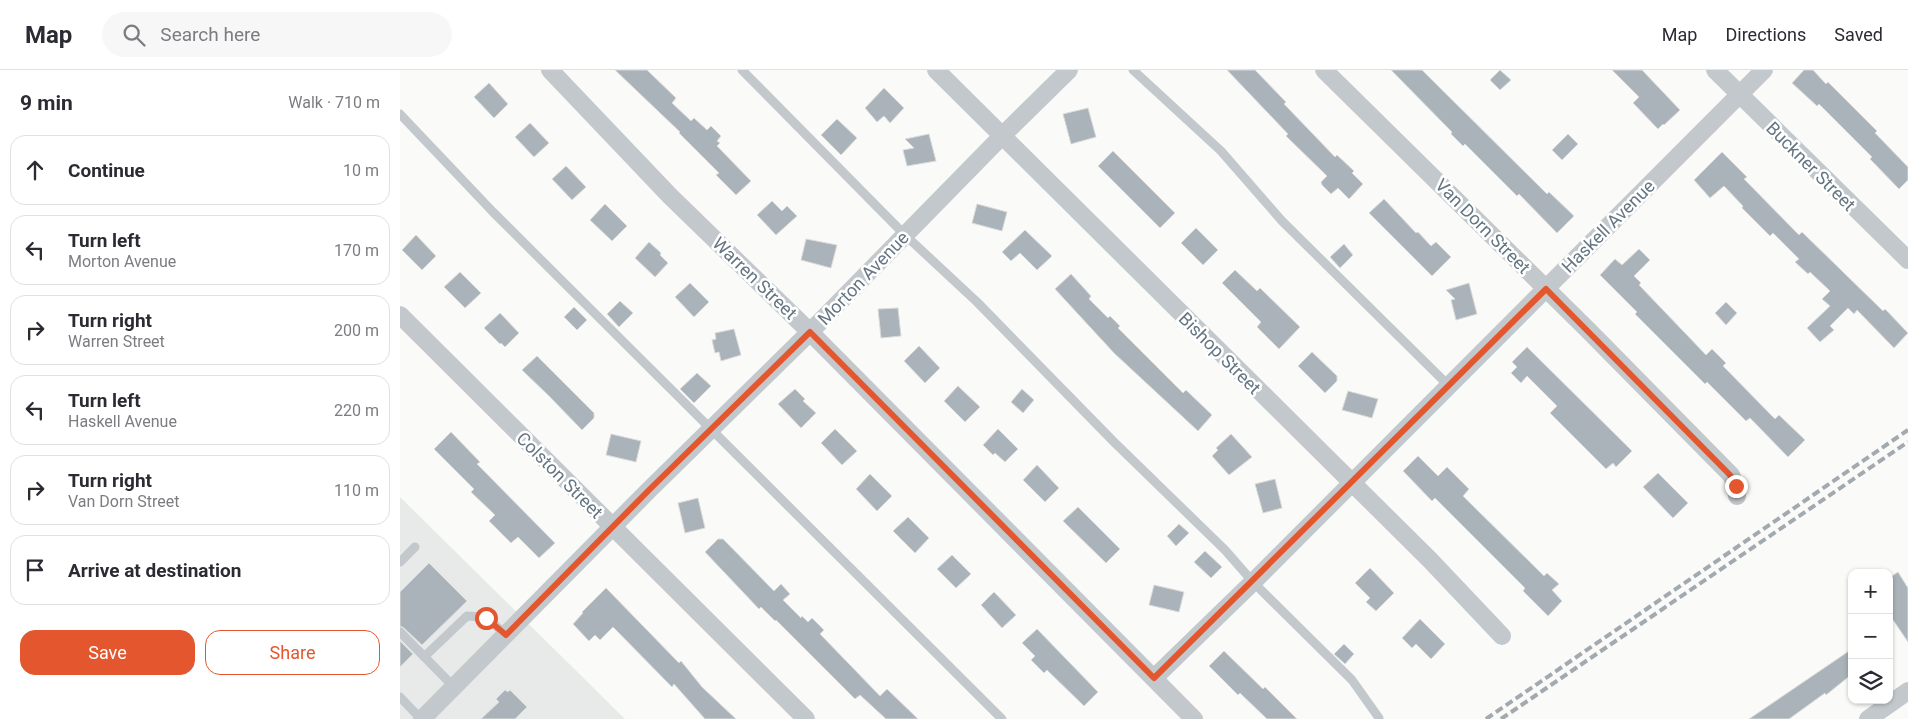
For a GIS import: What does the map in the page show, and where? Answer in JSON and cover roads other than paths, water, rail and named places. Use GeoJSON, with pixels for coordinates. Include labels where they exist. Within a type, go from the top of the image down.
{"type":"FeatureCollection","features":[{"type":"Feature","properties":{"kind":"street","name":"Warren Street"},"geometry":{"type":"LineString","coordinates":[[550,70],[670,196],[810,332],[1194,719]]}},
{"type":"Feature","properties":{"kind":"street","name":"Bishop Street"},"geometry":{"type":"LineString","coordinates":[[936,70],[1430,560],[1502,636]]}},
{"type":"Feature","properties":{"kind":"street","name":"Morton Avenue"},"geometry":{"type":"LineString","coordinates":[[422,719],[1070,70]]}},
{"type":"Feature","properties":{"kind":"street","name":"Van Dorn Street"},"geometry":{"type":"LineString","coordinates":[[1324,70],[1546,289],[1730,475],[1736,486],[1737,496]]}},
{"type":"Feature","properties":{"kind":"street","name":"Buckner Street"},"geometry":{"type":"LineString","coordinates":[[1715,70],[1908,260]]}},
{"type":"Feature","properties":{"kind":"street","name":"Haskell Avenue"},"geometry":{"type":"LineString","coordinates":[[1154,678],[1253,582],[1764,70]]}},
{"type":"Feature","properties":{"kind":"street","name":"Colston Street"},"geometry":{"type":"LineString","coordinates":[[400,315],[806,719]]}},
{"type":"Feature","properties":{"kind":"street"},"geometry":{"type":"LineString","coordinates":[[1868,719],[1908,692]]}},
{"type":"Feature","properties":{"kind":"lane"},"geometry":{"type":"LineString","coordinates":[[742,70],[905,235],[977,302],[1114,442],[1225,550],[1253,582],[1352,680],[1379,718]]}},
{"type":"Feature","properties":{"kind":"lane"},"geometry":{"type":"LineString","coordinates":[[1133,70],[1221,151],[1282,221],[1449,386]]}},
{"type":"Feature","properties":{"kind":"lane"},"geometry":{"type":"LineString","coordinates":[[400,114],[493,212],[1002,719]]}},
{"type":"Feature","properties":{"kind":"lane"},"geometry":{"type":"LineString","coordinates":[[400,562],[415,547]]}},
{"type":"Feature","properties":{"kind":"lane"},"geometry":{"type":"LineString","coordinates":[[424,657],[468,616],[486,618],[506,635]]}},
{"type":"Feature","properties":{"kind":"lane"},"geometry":{"type":"LineString","coordinates":[[400,632],[454,687]]}},
{"type":"Feature","properties":{"kind":"lane"},"geometry":{"type":"LineString","coordinates":[[400,697],[422,719]]}},
{"type":"Feature","properties":{"kind":"railway"},"geometry":{"type":"LineString","coordinates":[[1486,719],[1908,430]]}},
{"type":"Feature","properties":{"kind":"railway"},"geometry":{"type":"LineString","coordinates":[[1501,719],[1908,442]]}}]}
